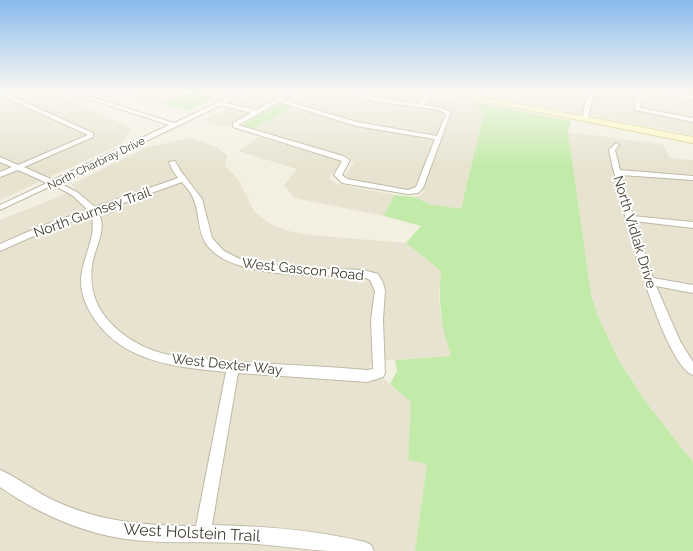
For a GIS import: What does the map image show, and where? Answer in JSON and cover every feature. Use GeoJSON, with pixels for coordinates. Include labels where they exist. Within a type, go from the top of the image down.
{"type":"FeatureCollection","features":[{"type":"Feature","properties":{"kind":"street"},"geometry":{"type":"LineString","coordinates":[[0,175],[91,136],[90,133],[53,117]]}},
{"type":"Feature","properties":{"kind":"street"},"geometry":{"type":"LineString","coordinates":[[149,117],[175,125]]}},
{"type":"Feature","properties":{"kind":"street","name":"North Charbray Drive"},"geometry":{"type":"LineString","coordinates":[[0,208],[192,117]]}},
{"type":"Feature","properties":{"kind":"street"},"geometry":{"type":"LineString","coordinates":[[249,117],[234,126],[346,160],[338,175],[339,178],[390,189],[416,192],[448,117]]}},
{"type":"Feature","properties":{"kind":"street"},"geometry":{"type":"LineString","coordinates":[[332,117],[356,124],[439,138]]}},
{"type":"Feature","properties":{"kind":"street"},"geometry":{"type":"LineString","coordinates":[[571,117],[693,140]]}},
{"type":"Feature","properties":{"kind":"street"},"geometry":{"type":"LineString","coordinates":[[675,117],[693,120]]}},
{"type":"Feature","properties":{"kind":"street","name":"North Vidlak Drive"},"geometry":{"type":"LineString","coordinates":[[616,145],[612,150],[617,172],[648,281],[676,345],[693,370]]}},
{"type":"Feature","properties":{"kind":"street"},"geometry":{"type":"LineString","coordinates":[[0,159],[79,195],[93,210]]}},
{"type":"Feature","properties":{"kind":"street","name":"West Gascon Road"},"geometry":{"type":"LineString","coordinates":[[173,162],[174,168],[194,190],[199,202],[204,232],[210,244],[221,255],[235,262],[254,267],[363,273],[374,277],[380,291],[377,320],[379,372]]}},
{"type":"Feature","properties":{"kind":"street"},"geometry":{"type":"LineString","coordinates":[[617,172],[693,178]]}},
{"type":"Feature","properties":{"kind":"street","name":"North Gurnsey Trail"},"geometry":{"type":"LineString","coordinates":[[0,248],[42,229],[184,178]]}},
{"type":"Feature","properties":{"kind":"street","name":"West Dexter Way"},"geometry":{"type":"LineString","coordinates":[[93,210],[98,218],[98,226],[87,266],[86,283],[97,316],[109,331],[126,343],[151,355],[180,362],[233,368],[344,373],[367,376],[379,372]]}},
{"type":"Feature","properties":{"kind":"street"},"geometry":{"type":"LineString","coordinates":[[629,218],[693,225]]}},
{"type":"Feature","properties":{"kind":"street"},"geometry":{"type":"LineString","coordinates":[[648,281],[693,289]]}},
{"type":"Feature","properties":{"kind":"street"},"geometry":{"type":"LineString","coordinates":[[202,535],[233,368]]}},
{"type":"Feature","properties":{"kind":"street","name":"West Holstein Trail"},"geometry":{"type":"LineString","coordinates":[[0,478],[48,506],[92,524],[132,532],[202,535],[255,534],[365,551]]}},
{"type":"Feature","properties":{"kind":"shaded area"},"geometry":{"type":"Polygon","coordinates":[[[0,117],[106,117],[131,128],[123,143],[0,200],[0,117]]]}},
{"type":"Feature","properties":{"kind":"shaded area"},"geometry":{"type":"Polygon","coordinates":[[[211,117],[246,117],[228,127],[202,121],[211,117]]]}},
{"type":"Feature","properties":{"kind":"shaded area"},"geometry":{"type":"Polygon","coordinates":[[[276,117],[483,117],[461,210],[429,204],[415,197],[425,191],[413,188],[409,190],[347,178],[344,176],[354,163],[350,157],[252,130],[276,117]]]}},
{"type":"Feature","properties":{"kind":"shaded area"},"geometry":{"type":"Polygon","coordinates":[[[597,117],[693,117],[693,135],[597,117]]]}},
{"type":"Feature","properties":{"kind":"shaded area"},"geometry":{"type":"Polygon","coordinates":[[[568,132],[663,144],[670,158],[693,160],[693,462],[648,405],[619,361],[597,314],[591,294],[568,132]]]}},
{"type":"Feature","properties":{"kind":"shaded area"},"geometry":{"type":"Polygon","coordinates":[[[259,137],[339,160],[341,162],[329,178],[337,184],[394,195],[384,216],[294,198],[284,185],[297,169],[238,151],[259,137]]]}},
{"type":"Feature","properties":{"kind":"shaded area"},"geometry":{"type":"Polygon","coordinates":[[[191,138],[217,147],[227,155],[225,166],[238,179],[254,211],[272,225],[292,232],[309,235],[406,243],[441,271],[440,313],[451,356],[373,361],[369,367],[411,402],[408,459],[427,464],[415,551],[0,551],[0,220],[56,198],[75,188],[71,185],[147,147],[191,138]]]}},
{"type":"Feature","properties":{"kind":"green space"},"geometry":{"type":"Polygon","coordinates":[[[256,117],[276,117],[252,130],[240,126],[256,117]]]}},
{"type":"Feature","properties":{"kind":"green space"},"geometry":{"type":"Polygon","coordinates":[[[483,117],[550,117],[571,121],[568,132],[591,294],[597,314],[619,361],[648,405],[693,462],[693,551],[415,551],[427,464],[408,460],[411,402],[390,384],[397,371],[395,360],[451,356],[441,314],[441,271],[406,243],[421,226],[384,216],[394,195],[415,197],[429,204],[461,209],[483,117]]]}}]}
